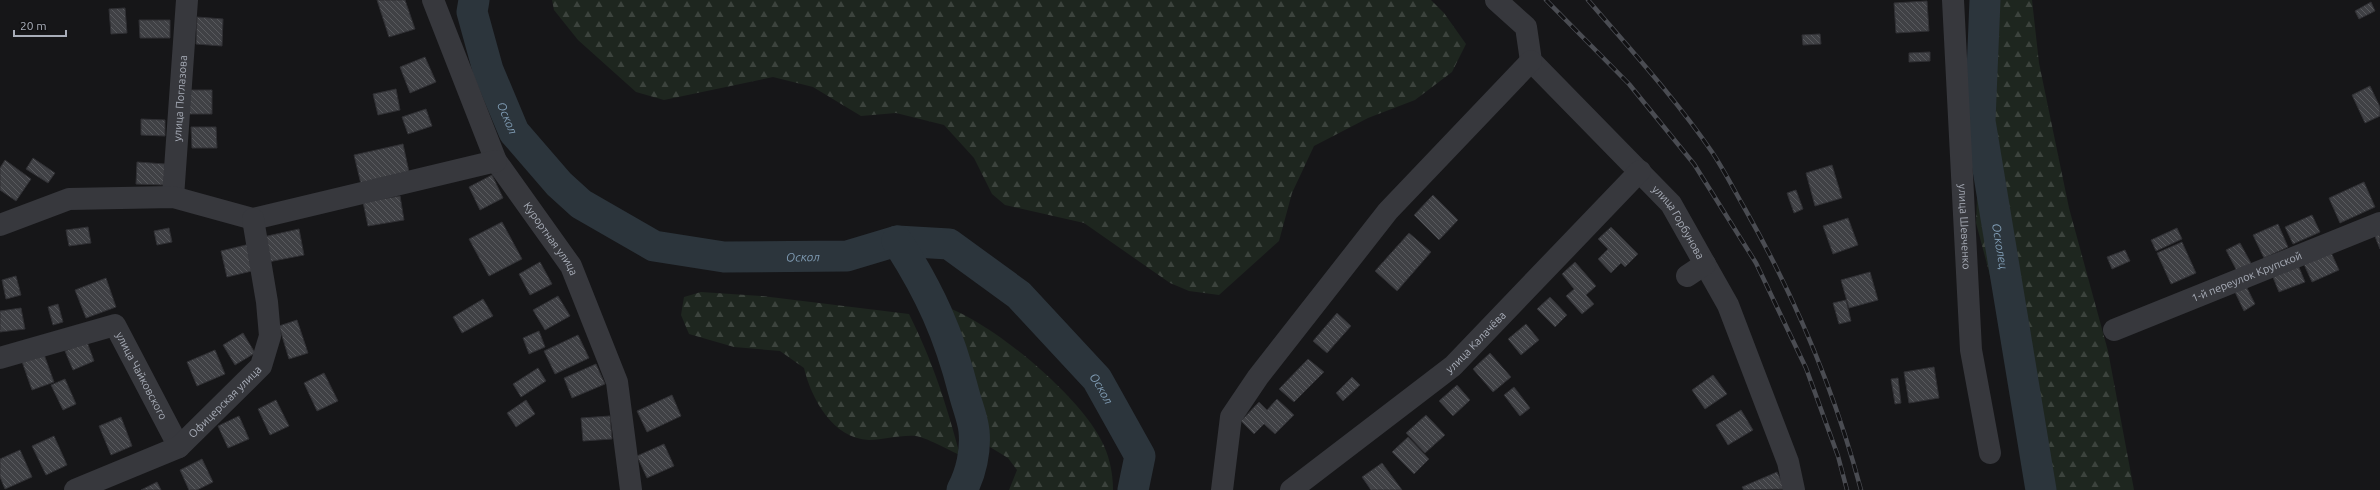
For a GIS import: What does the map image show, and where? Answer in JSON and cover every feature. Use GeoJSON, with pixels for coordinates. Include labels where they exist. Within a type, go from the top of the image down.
{"type":"FeatureCollection","features":[{"type":"Feature","properties":{"kind":"street","name":"улица Поглазова"},"geometry":{"type":"LineString","coordinates":[[173,197],[187,0]]}},
{"type":"Feature","properties":{"kind":"street","name":"Курортная улица"},"geometry":{"type":"LineString","coordinates":[[433,0],[496,161],[571,266],[617,382],[631,490]]}},
{"type":"Feature","properties":{"kind":"street"},"geometry":{"type":"LineString","coordinates":[[1222,490],[1231,417],[1258,377],[1388,211],[1531,61],[1526,27],[1496,0]]}},
{"type":"Feature","properties":{"kind":"street","name":"улица Шевченко"},"geometry":{"type":"LineString","coordinates":[[1953,0],[1971,350],[1990,452]]}},
{"type":"Feature","properties":{"kind":"street","name":"улица Горбунова"},"geometry":{"type":"LineString","coordinates":[[1531,61],[1671,204],[1696,270],[1728,306],[1788,462],[1794,490]]}},
{"type":"Feature","properties":{"kind":"street"},"geometry":{"type":"LineString","coordinates":[[0,224],[69,199],[173,197],[253,219],[496,161]]}},
{"type":"Feature","properties":{"kind":"street","name":"улица Калачёва"},"geometry":{"type":"LineString","coordinates":[[1291,490],[1453,366],[1640,171]]}},
{"type":"Feature","properties":{"kind":"street","name":"Офицерская улица"},"geometry":{"type":"LineString","coordinates":[[75,490],[179,447],[261,366],[270,336],[267,302],[253,219]]}},
{"type":"Feature","properties":{"kind":"street","name":"1-й переулок Крупской"},"geometry":{"type":"LineString","coordinates":[[2114,330],[2380,223]]}},
{"type":"Feature","properties":{"kind":"street","name":"улица Чайковского"},"geometry":{"type":"LineString","coordinates":[[0,358],[115,325],[179,447]]}},
{"type":"Feature","properties":{"kind":"green space"},"geometry":{"type":"Polygon","coordinates":[[[552,0],[1431,0],[1444,13],[1466,44],[1452,72],[1415,100],[1368,118],[1314,146],[1292,193],[1279,241],[1219,295],[1189,291],[1170,283],[1084,223],[1005,205],[992,194],[974,158],[944,125],[896,113],[861,116],[813,87],[773,77],[664,100],[636,92],[578,40],[554,10],[552,0]]]}},
{"type":"Feature","properties":{"kind":"green space"},"geometry":{"type":"Polygon","coordinates":[[[1973,0],[2032,0],[2039,63],[2069,208],[2108,351],[2134,490],[2039,490],[2011,354],[1976,223],[1980,118],[1974,71],[1973,0]]]}},
{"type":"Feature","properties":{"kind":"green space"},"geometry":{"type":"Polygon","coordinates":[[[701,292],[761,296],[909,314],[918,332],[938,383],[950,418],[960,455],[931,441],[915,436],[869,440],[856,438],[845,433],[834,425],[818,404],[807,380],[804,368],[780,351],[734,347],[689,334],[681,315],[684,297],[701,292]]]}},
{"type":"Feature","properties":{"kind":"green space"},"geometry":{"type":"Polygon","coordinates":[[[934,303],[955,310],[979,323],[1004,340],[1055,383],[1076,405],[1093,427],[1104,446],[1111,467],[1113,490],[1009,490],[1017,470],[1008,458],[985,444],[964,372],[951,338],[934,303]]]}},
{"type":"Feature","properties":{"kind":"building"},"geometry":{"type":"Polygon","coordinates":[[[377,0],[405,0],[415,29],[389,37],[377,0]]]}},
{"type":"Feature","properties":{"kind":"building"},"geometry":{"type":"Polygon","coordinates":[[[1927,1],[1929,31],[1896,33],[1894,3],[1927,1]]]}},
{"type":"Feature","properties":{"kind":"building"},"geometry":{"type":"Polygon","coordinates":[[[2371,2],[2375,11],[2359,19],[2355,11],[2371,2]]]}},
{"type":"Feature","properties":{"kind":"building"},"geometry":{"type":"Polygon","coordinates":[[[125,8],[127,33],[111,34],[109,9],[125,8]]]}},
{"type":"Feature","properties":{"kind":"building"},"geometry":{"type":"Polygon","coordinates":[[[197,17],[223,19],[222,46],[196,44],[197,17]]]}},
{"type":"Feature","properties":{"kind":"building"},"geometry":{"type":"Polygon","coordinates":[[[139,20],[170,20],[170,38],[140,38],[139,20]]]}},
{"type":"Feature","properties":{"kind":"building"},"geometry":{"type":"Polygon","coordinates":[[[1820,34],[1821,44],[1803,45],[1802,35],[1820,34]]]}},
{"type":"Feature","properties":{"kind":"building"},"geometry":{"type":"Polygon","coordinates":[[[1930,52],[1930,61],[1909,62],[1909,53],[1930,52]]]}},
{"type":"Feature","properties":{"kind":"building"},"geometry":{"type":"Polygon","coordinates":[[[425,57],[436,82],[410,93],[400,67],[425,57]]]}},
{"type":"Feature","properties":{"kind":"building"},"geometry":{"type":"Polygon","coordinates":[[[2370,86],[2380,107],[2380,116],[2365,123],[2352,95],[2370,86]]]}},
{"type":"Feature","properties":{"kind":"building"},"geometry":{"type":"Polygon","coordinates":[[[396,89],[400,110],[378,115],[373,94],[396,89]]]}},
{"type":"Feature","properties":{"kind":"building"},"geometry":{"type":"Polygon","coordinates":[[[188,90],[212,90],[212,114],[189,114],[188,90]]]}},
{"type":"Feature","properties":{"kind":"building"},"geometry":{"type":"Polygon","coordinates":[[[426,109],[432,126],[408,134],[402,117],[426,109]]]}},
{"type":"Feature","properties":{"kind":"building"},"geometry":{"type":"Polygon","coordinates":[[[141,119],[165,120],[165,136],[141,135],[141,119]]]}},
{"type":"Feature","properties":{"kind":"building"},"geometry":{"type":"Polygon","coordinates":[[[191,127],[216,127],[217,148],[192,148],[191,127]]]}},
{"type":"Feature","properties":{"kind":"building"},"geometry":{"type":"Polygon","coordinates":[[[403,144],[409,172],[361,184],[354,155],[403,144]]]}},
{"type":"Feature","properties":{"kind":"building"},"geometry":{"type":"Polygon","coordinates":[[[33,158],[55,173],[48,183],[26,169],[33,158]]]}},
{"type":"Feature","properties":{"kind":"building"},"geometry":{"type":"Polygon","coordinates":[[[5,160],[31,179],[16,201],[0,190],[0,168],[5,160]]]}},
{"type":"Feature","properties":{"kind":"building"},"geometry":{"type":"Polygon","coordinates":[[[137,162],[165,164],[164,185],[136,184],[137,162]]]}},
{"type":"Feature","properties":{"kind":"building"},"geometry":{"type":"Polygon","coordinates":[[[1832,165],[1842,198],[1815,206],[1806,173],[1832,165]]]}},
{"type":"Feature","properties":{"kind":"building"},"geometry":{"type":"Polygon","coordinates":[[[492,175],[503,198],[480,210],[469,187],[492,175]]]}},
{"type":"Feature","properties":{"kind":"building"},"geometry":{"type":"Polygon","coordinates":[[[2364,182],[2375,207],[2340,223],[2329,198],[2364,182]]]}},
{"type":"Feature","properties":{"kind":"building"},"geometry":{"type":"Polygon","coordinates":[[[1796,190],[1803,209],[1794,213],[1787,193],[1796,190]]]}},
{"type":"Feature","properties":{"kind":"building"},"geometry":{"type":"Polygon","coordinates":[[[1433,195],[1458,220],[1439,240],[1414,215],[1433,195]]]}},
{"type":"Feature","properties":{"kind":"building"},"geometry":{"type":"Polygon","coordinates":[[[400,196],[404,220],[368,226],[363,202],[400,196]]]}},
{"type":"Feature","properties":{"kind":"building"},"geometry":{"type":"Polygon","coordinates":[[[2312,215],[2320,232],[2293,244],[2285,227],[2312,215]]]}},
{"type":"Feature","properties":{"kind":"building"},"geometry":{"type":"Polygon","coordinates":[[[1848,218],[1858,245],[1833,254],[1823,226],[1848,218]]]}},
{"type":"Feature","properties":{"kind":"building"},"geometry":{"type":"Polygon","coordinates":[[[502,222],[522,259],[489,276],[469,239],[502,222]]]}},
{"type":"Feature","properties":{"kind":"building"},"geometry":{"type":"Polygon","coordinates":[[[2278,224],[2288,247],[2264,258],[2253,235],[2278,224]]]}},
{"type":"Feature","properties":{"kind":"building"},"geometry":{"type":"Polygon","coordinates":[[[88,227],[91,243],[69,246],[66,230],[88,227]]]}},
{"type":"Feature","properties":{"kind":"building"},"geometry":{"type":"Polygon","coordinates":[[[1611,227],[1638,254],[1625,267],[1621,263],[1611,273],[1598,259],[1608,249],[1598,239],[1611,227]]]}},
{"type":"Feature","properties":{"kind":"building"},"geometry":{"type":"Polygon","coordinates":[[[169,228],[172,242],[157,245],[154,231],[169,228]]]}},
{"type":"Feature","properties":{"kind":"building"},"geometry":{"type":"Polygon","coordinates":[[[2177,228],[2182,239],[2156,251],[2151,240],[2177,228]]]}},
{"type":"Feature","properties":{"kind":"building"},"geometry":{"type":"Polygon","coordinates":[[[299,229],[304,255],[268,262],[263,237],[299,229]]]}},
{"type":"Feature","properties":{"kind":"building"},"geometry":{"type":"Polygon","coordinates":[[[2380,232],[2380,249],[2374,234],[2380,232]]]}},
{"type":"Feature","properties":{"kind":"building"},"geometry":{"type":"Polygon","coordinates":[[[1409,233],[1431,252],[1397,291],[1375,271],[1409,233]]]}},
{"type":"Feature","properties":{"kind":"building"},"geometry":{"type":"Polygon","coordinates":[[[2182,242],[2196,273],[2171,284],[2157,253],[2182,242]]]}},
{"type":"Feature","properties":{"kind":"building"},"geometry":{"type":"Polygon","coordinates":[[[2240,243],[2252,265],[2238,273],[2226,250],[2240,243]]]}},
{"type":"Feature","properties":{"kind":"building"},"geometry":{"type":"Polygon","coordinates":[[[250,244],[256,270],[227,277],[221,251],[250,244]]]}},
{"type":"Feature","properties":{"kind":"building"},"geometry":{"type":"Polygon","coordinates":[[[2329,248],[2339,270],[2312,282],[2302,260],[2329,248]]]}},
{"type":"Feature","properties":{"kind":"building"},"geometry":{"type":"Polygon","coordinates":[[[2125,250],[2130,261],[2112,269],[2107,257],[2125,250]]]}},
{"type":"Feature","properties":{"kind":"building"},"geometry":{"type":"Polygon","coordinates":[[[2296,260],[2305,282],[2279,292],[2270,270],[2296,260]]]}},
{"type":"Feature","properties":{"kind":"building"},"geometry":{"type":"Polygon","coordinates":[[[540,262],[552,284],[530,295],[519,274],[540,262]]]}},
{"type":"Feature","properties":{"kind":"building"},"geometry":{"type":"Polygon","coordinates":[[[1575,262],[1596,286],[1586,295],[1594,304],[1582,314],[1566,296],[1574,289],[1562,274],[1575,262]]]}},
{"type":"Feature","properties":{"kind":"building"},"geometry":{"type":"Polygon","coordinates":[[[1870,272],[1878,300],[1849,308],[1841,280],[1870,272]]]}},
{"type":"Feature","properties":{"kind":"building"},"geometry":{"type":"Polygon","coordinates":[[[16,276],[21,295],[6,299],[2,280],[16,276]]]}},
{"type":"Feature","properties":{"kind":"building"},"geometry":{"type":"Polygon","coordinates":[[[106,278],[116,307],[86,318],[75,290],[106,278]]]}},
{"type":"Feature","properties":{"kind":"building"},"geometry":{"type":"Polygon","coordinates":[[[2245,284],[2255,304],[2244,311],[2234,290],[2245,284]]]}},
{"type":"Feature","properties":{"kind":"building"},"geometry":{"type":"Polygon","coordinates":[[[558,296],[570,316],[545,330],[533,310],[558,296]]]}},
{"type":"Feature","properties":{"kind":"building"},"geometry":{"type":"Polygon","coordinates":[[[1550,297],[1567,315],[1555,327],[1537,309],[1550,297]]]}},
{"type":"Feature","properties":{"kind":"building"},"geometry":{"type":"Polygon","coordinates":[[[483,299],[493,316],[462,333],[453,317],[483,299]]]}},
{"type":"Feature","properties":{"kind":"building"},"geometry":{"type":"Polygon","coordinates":[[[1846,300],[1851,321],[1839,324],[1833,303],[1846,300]]]}},
{"type":"Feature","properties":{"kind":"building"},"geometry":{"type":"Polygon","coordinates":[[[58,304],[63,322],[53,325],[48,307],[58,304]]]}},
{"type":"Feature","properties":{"kind":"building"},"geometry":{"type":"Polygon","coordinates":[[[21,308],[25,329],[0,332],[0,311],[21,308]]]}},
{"type":"Feature","properties":{"kind":"building"},"geometry":{"type":"Polygon","coordinates":[[[1337,313],[1351,326],[1327,353],[1313,341],[1337,313]]]}},
{"type":"Feature","properties":{"kind":"building"},"geometry":{"type":"Polygon","coordinates":[[[297,320],[308,353],[289,359],[279,326],[297,320]]]}},
{"type":"Feature","properties":{"kind":"building"},"geometry":{"type":"Polygon","coordinates":[[[1526,324],[1539,340],[1521,355],[1508,339],[1526,324]]]}},
{"type":"Feature","properties":{"kind":"building"},"geometry":{"type":"Polygon","coordinates":[[[539,331],[545,347],[529,354],[523,338],[539,331]]]}},
{"type":"Feature","properties":{"kind":"building"},"geometry":{"type":"Polygon","coordinates":[[[243,333],[255,353],[235,365],[223,345],[243,333]]]}},
{"type":"Feature","properties":{"kind":"building"},"geometry":{"type":"Polygon","coordinates":[[[578,335],[589,358],[555,374],[544,351],[578,335]]]}},
{"type":"Feature","properties":{"kind":"building"},"geometry":{"type":"Polygon","coordinates":[[[87,342],[94,361],[73,370],[65,351],[87,342]]]}},
{"type":"Feature","properties":{"kind":"building"},"geometry":{"type":"Polygon","coordinates":[[[42,349],[54,382],[32,390],[20,356],[42,349]]]}},
{"type":"Feature","properties":{"kind":"building"},"geometry":{"type":"Polygon","coordinates":[[[215,350],[225,374],[197,386],[187,362],[215,350]]]}},
{"type":"Feature","properties":{"kind":"building"},"geometry":{"type":"Polygon","coordinates":[[[1490,353],[1511,377],[1493,392],[1473,369],[1490,353]]]}},
{"type":"Feature","properties":{"kind":"building"},"geometry":{"type":"Polygon","coordinates":[[[1308,359],[1324,372],[1294,402],[1279,389],[1308,359]]]}},
{"type":"Feature","properties":{"kind":"building"},"geometry":{"type":"Polygon","coordinates":[[[596,364],[605,384],[572,398],[564,378],[596,364]]]}},
{"type":"Feature","properties":{"kind":"building"},"geometry":{"type":"Polygon","coordinates":[[[1934,367],[1939,398],[1909,403],[1904,372],[1934,367]]]}},
{"type":"Feature","properties":{"kind":"building"},"geometry":{"type":"Polygon","coordinates":[[[538,368],[546,381],[521,397],[513,384],[538,368]]]}},
{"type":"Feature","properties":{"kind":"building"},"geometry":{"type":"Polygon","coordinates":[[[324,373],[338,401],[317,411],[304,383],[324,373]]]}},
{"type":"Feature","properties":{"kind":"building"},"geometry":{"type":"Polygon","coordinates":[[[1713,375],[1727,394],[1705,409],[1692,390],[1713,375]]]}},
{"type":"Feature","properties":{"kind":"building"},"geometry":{"type":"Polygon","coordinates":[[[1352,377],[1360,385],[1343,401],[1336,393],[1352,377]]]}},
{"type":"Feature","properties":{"kind":"building"},"geometry":{"type":"Polygon","coordinates":[[[1898,378],[1901,403],[1895,404],[1891,379],[1898,378]]]}},
{"type":"Feature","properties":{"kind":"building"},"geometry":{"type":"Polygon","coordinates":[[[65,379],[76,404],[63,410],[51,385],[65,379]]]}},
{"type":"Feature","properties":{"kind":"building"},"geometry":{"type":"Polygon","coordinates":[[[1457,385],[1470,400],[1453,416],[1439,401],[1457,385]]]}},
{"type":"Feature","properties":{"kind":"building"},"geometry":{"type":"Polygon","coordinates":[[[1514,387],[1530,408],[1520,416],[1504,395],[1514,387]]]}},
{"type":"Feature","properties":{"kind":"building"},"geometry":{"type":"Polygon","coordinates":[[[672,395],[681,416],[647,432],[637,411],[672,395]]]}},
{"type":"Feature","properties":{"kind":"building"},"geometry":{"type":"Polygon","coordinates":[[[1277,399],[1294,415],[1275,434],[1264,424],[1254,434],[1241,421],[1259,402],[1267,410],[1277,399]]]}},
{"type":"Feature","properties":{"kind":"building"},"geometry":{"type":"Polygon","coordinates":[[[276,400],[289,426],[270,435],[258,409],[276,400]]]}},
{"type":"Feature","properties":{"kind":"building"},"geometry":{"type":"Polygon","coordinates":[[[526,400],[535,414],[516,427],[507,413],[526,400]]]}},
{"type":"Feature","properties":{"kind":"building"},"geometry":{"type":"Polygon","coordinates":[[[1741,410],[1753,430],[1728,445],[1716,425],[1741,410]]]}},
{"type":"Feature","properties":{"kind":"building"},"geometry":{"type":"Polygon","coordinates":[[[1426,415],[1445,435],[1425,453],[1406,433],[1426,415]]]}},
{"type":"Feature","properties":{"kind":"building"},"geometry":{"type":"Polygon","coordinates":[[[239,416],[249,439],[228,448],[218,426],[239,416]]]}},
{"type":"Feature","properties":{"kind":"building"},"geometry":{"type":"Polygon","coordinates":[[[610,416],[612,439],[583,441],[581,418],[610,416]]]}},
{"type":"Feature","properties":{"kind":"building"},"geometry":{"type":"Polygon","coordinates":[[[121,417],[132,446],[111,455],[99,426],[121,417]]]}},
{"type":"Feature","properties":{"kind":"building"},"geometry":{"type":"Polygon","coordinates":[[[54,436],[67,465],[46,475],[32,446],[54,436]]]}},
{"type":"Feature","properties":{"kind":"building"},"geometry":{"type":"Polygon","coordinates":[[[1408,437],[1429,459],[1414,474],[1392,452],[1408,437]]]}},
{"type":"Feature","properties":{"kind":"building"},"geometry":{"type":"Polygon","coordinates":[[[664,444],[674,466],[647,478],[637,456],[664,444]]]}},
{"type":"Feature","properties":{"kind":"building"},"geometry":{"type":"Polygon","coordinates":[[[20,450],[32,477],[5,489],[0,477],[0,459],[20,450]]]}},
{"type":"Feature","properties":{"kind":"building"},"geometry":{"type":"Polygon","coordinates":[[[202,459],[213,482],[197,490],[189,490],[180,470],[202,459]]]}},
{"type":"Feature","properties":{"kind":"building"},"geometry":{"type":"Polygon","coordinates":[[[1382,463],[1402,490],[1371,490],[1362,477],[1382,463]]]}},
{"type":"Feature","properties":{"kind":"building"},"geometry":{"type":"Polygon","coordinates":[[[1777,472],[1785,489],[1744,490],[1742,487],[1777,472]]]}},
{"type":"Feature","properties":{"kind":"building"},"geometry":{"type":"Polygon","coordinates":[[[157,482],[161,490],[141,490],[157,482]]]}},
{"type":"Feature","properties":{"kind":"waterway","name":"Оскол"},"geometry":{"type":"LineString","coordinates":[[474,0],[472,12],[488,70],[514,132],[559,184],[581,204],[654,246],[724,257],[847,256],[897,241],[949,244],[1019,295],[1097,379],[1140,456],[1133,490]]}},
{"type":"Feature","properties":{"kind":"waterway","name":"Осколец"},"geometry":{"type":"LineString","coordinates":[[1985,0],[1980,121],[2041,490]]}},
{"type":"Feature","properties":{"kind":"waterway"},"geometry":{"type":"LineString","coordinates":[[897,241],[929,296],[945,332],[971,417],[974,431],[973,454],[968,476],[962,490]]}},
{"type":"Feature","properties":{"kind":"railway"},"geometry":{"type":"LineString","coordinates":[[1546,0],[1629,84],[1694,164],[1756,263],[1806,368],[1838,456],[1847,490]]}},
{"type":"Feature","properties":{"kind":"railway"},"geometry":{"type":"LineString","coordinates":[[1588,0],[1683,112],[1725,173],[1781,276],[1797,311],[1839,417],[1861,490]]}}]}
